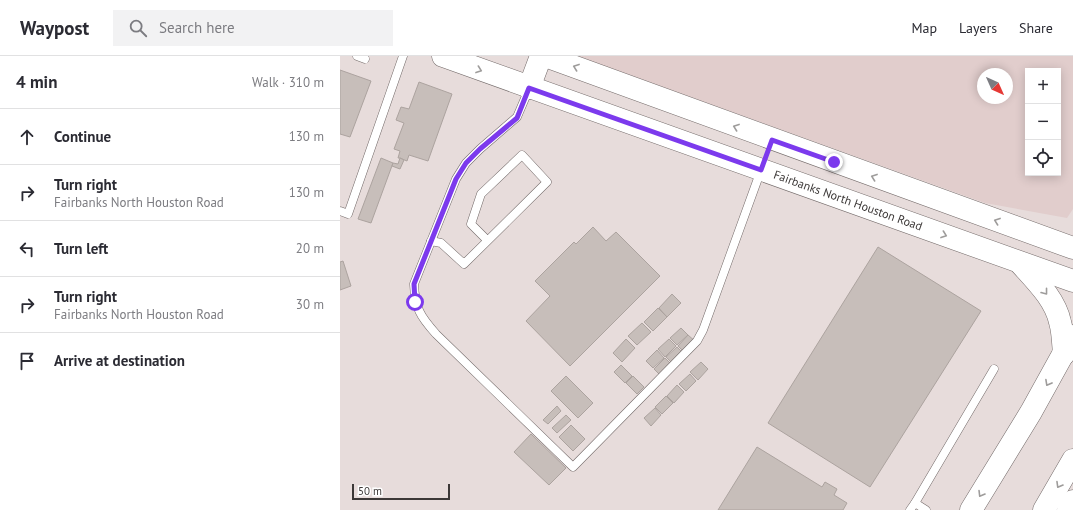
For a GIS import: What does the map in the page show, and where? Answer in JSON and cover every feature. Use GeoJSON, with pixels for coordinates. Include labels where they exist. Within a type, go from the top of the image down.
{"type":"FeatureCollection","features":[{"type":"Feature","properties":{"kind":"main road","name":"Fairbanks North Houston Road"},"geometry":{"type":"LineString","coordinates":[[443,56],[529,88],[1073,281]]}},
{"type":"Feature","properties":{"kind":"main road"},"geometry":{"type":"LineString","coordinates":[[529,88],[541,56]]}},
{"type":"Feature","properties":{"kind":"main road"},"geometry":{"type":"LineString","coordinates":[[545,56],[772,140],[1073,248]]}},
{"type":"Feature","properties":{"kind":"main road"},"geometry":{"type":"LineString","coordinates":[[761,170],[772,140]]}},
{"type":"Feature","properties":{"kind":"main road"},"geometry":{"type":"LineString","coordinates":[[1029,232],[1073,231]]}},
{"type":"Feature","properties":{"kind":"main road"},"geometry":{"type":"LineString","coordinates":[[971,510],[1027,419],[1070,342],[1060,323],[1054,306],[1020,262]]}},
{"type":"Feature","properties":{"kind":"main road"},"geometry":{"type":"LineString","coordinates":[[1044,510],[1073,460]]}},
{"type":"Feature","properties":{"kind":"main road"},"geometry":{"type":"LineString","coordinates":[[1068,510],[1073,501]]}},
{"type":"Feature","properties":{"kind":"lane"},"geometry":{"type":"LineString","coordinates":[[340,212],[348,214],[403,56]]}},
{"type":"Feature","properties":{"kind":"lane"},"geometry":{"type":"LineString","coordinates":[[529,88],[517,118],[480,149],[466,163],[456,179],[414,284],[415,302],[421,317],[436,334],[573,467],[697,341],[704,330],[761,170]]}},
{"type":"Feature","properties":{"kind":"lane"},"geometry":{"type":"LineString","coordinates":[[431,241],[441,243],[464,264],[547,182],[522,155],[482,194],[471,224],[487,240]]}},
{"type":"Feature","properties":{"kind":"lane"},"geometry":{"type":"LineString","coordinates":[[926,510],[913,507],[994,369]]}},
{"type":"Feature","properties":{"kind":"shaded area"},"geometry":{"type":"Polygon","coordinates":[[[577,56],[1073,56],[1073,209],[1067,218],[985,203],[577,56]]]}},
{"type":"Feature","properties":{"kind":"building"},"geometry":{"type":"Polygon","coordinates":[[[340,70],[371,81],[350,137],[340,134],[340,70]]]}},
{"type":"Feature","properties":{"kind":"building"},"geometry":{"type":"Polygon","coordinates":[[[419,82],[452,94],[428,161],[409,155],[407,161],[398,158],[400,151],[394,149],[404,123],[396,120],[401,107],[409,109],[419,82]]]}},
{"type":"Feature","properties":{"kind":"building"},"geometry":{"type":"Polygon","coordinates":[[[381,158],[393,163],[371,223],[358,219],[381,158]]]}},
{"type":"Feature","properties":{"kind":"building"},"geometry":{"type":"Polygon","coordinates":[[[400,158],[404,160],[400,169],[392,166],[393,163],[398,164],[400,158]]]}},
{"type":"Feature","properties":{"kind":"building"},"geometry":{"type":"Polygon","coordinates":[[[593,227],[606,241],[616,232],[660,276],[570,366],[526,321],[550,296],[535,281],[574,242],[576,244],[593,227]]]}},
{"type":"Feature","properties":{"kind":"building"},"geometry":{"type":"Polygon","coordinates":[[[878,247],[981,311],[870,487],[768,423],[878,247]]]}},
{"type":"Feature","properties":{"kind":"building"},"geometry":{"type":"Polygon","coordinates":[[[343,261],[351,286],[340,290],[340,262],[343,261]]]}},
{"type":"Feature","properties":{"kind":"building"},"geometry":{"type":"Polygon","coordinates":[[[672,294],[681,303],[667,317],[659,308],[672,294]]]}},
{"type":"Feature","properties":{"kind":"building"},"geometry":{"type":"Polygon","coordinates":[[[658,308],[667,317],[653,331],[644,322],[658,308]]]}},
{"type":"Feature","properties":{"kind":"building"},"geometry":{"type":"Polygon","coordinates":[[[642,323],[651,332],[637,345],[628,336],[642,323]]]}},
{"type":"Feature","properties":{"kind":"building"},"geometry":{"type":"Polygon","coordinates":[[[681,328],[688,335],[677,345],[670,338],[681,328]]]}},
{"type":"Feature","properties":{"kind":"building"},"geometry":{"type":"Polygon","coordinates":[[[688,335],[696,342],[685,353],[678,346],[688,335]]]}},
{"type":"Feature","properties":{"kind":"building"},"geometry":{"type":"Polygon","coordinates":[[[626,339],[635,348],[622,362],[613,353],[626,339]]]}},
{"type":"Feature","properties":{"kind":"building"},"geometry":{"type":"Polygon","coordinates":[[[669,339],[676,346],[665,357],[658,349],[669,339]]]}},
{"type":"Feature","properties":{"kind":"building"},"geometry":{"type":"Polygon","coordinates":[[[677,347],[684,354],[673,364],[666,357],[677,347]]]}},
{"type":"Feature","properties":{"kind":"building"},"geometry":{"type":"Polygon","coordinates":[[[657,350],[664,358],[653,368],[646,361],[657,350]]]}},
{"type":"Feature","properties":{"kind":"building"},"geometry":{"type":"Polygon","coordinates":[[[665,358],[672,365],[661,376],[654,369],[665,358]]]}},
{"type":"Feature","properties":{"kind":"building"},"geometry":{"type":"Polygon","coordinates":[[[701,362],[708,369],[698,380],[690,372],[701,362]]]}},
{"type":"Feature","properties":{"kind":"building"},"geometry":{"type":"Polygon","coordinates":[[[621,365],[632,376],[625,383],[614,372],[621,365]]]}},
{"type":"Feature","properties":{"kind":"building"},"geometry":{"type":"Polygon","coordinates":[[[690,374],[696,381],[686,391],[679,384],[690,374]]]}},
{"type":"Feature","properties":{"kind":"building"},"geometry":{"type":"Polygon","coordinates":[[[566,376],[593,403],[578,418],[551,391],[566,376]]]}},
{"type":"Feature","properties":{"kind":"building"},"geometry":{"type":"Polygon","coordinates":[[[633,376],[644,387],[637,394],[626,383],[633,376]]]}},
{"type":"Feature","properties":{"kind":"building"},"geometry":{"type":"Polygon","coordinates":[[[677,385],[684,392],[674,403],[667,396],[677,385]]]}},
{"type":"Feature","properties":{"kind":"building"},"geometry":{"type":"Polygon","coordinates":[[[666,396],[673,403],[662,414],[655,407],[666,396]]]}},
{"type":"Feature","properties":{"kind":"building"},"geometry":{"type":"Polygon","coordinates":[[[557,406],[561,411],[548,424],[543,420],[557,406]]]}},
{"type":"Feature","properties":{"kind":"building"},"geometry":{"type":"Polygon","coordinates":[[[655,408],[661,415],[651,426],[644,418],[655,408]]]}},
{"type":"Feature","properties":{"kind":"building"},"geometry":{"type":"Polygon","coordinates":[[[566,415],[571,420],[557,433],[552,428],[566,415]]]}},
{"type":"Feature","properties":{"kind":"building"},"geometry":{"type":"Polygon","coordinates":[[[571,425],[585,439],[573,451],[559,437],[571,425]]]}},
{"type":"Feature","properties":{"kind":"building"},"geometry":{"type":"Polygon","coordinates":[[[531,434],[566,468],[549,485],[514,452],[531,434]]]}},
{"type":"Feature","properties":{"kind":"building"},"geometry":{"type":"Polygon","coordinates":[[[757,447],[822,487],[825,482],[837,489],[834,495],[847,503],[843,510],[718,510],[757,447]]]}},
{"type":"Feature","properties":{"kind":"route"},"geometry":{"type":"LineString","coordinates":[[415,302],[414,284],[456,179],[466,163],[480,149],[517,118],[529,88],[761,170],[772,140],[834,162]]}}]}
